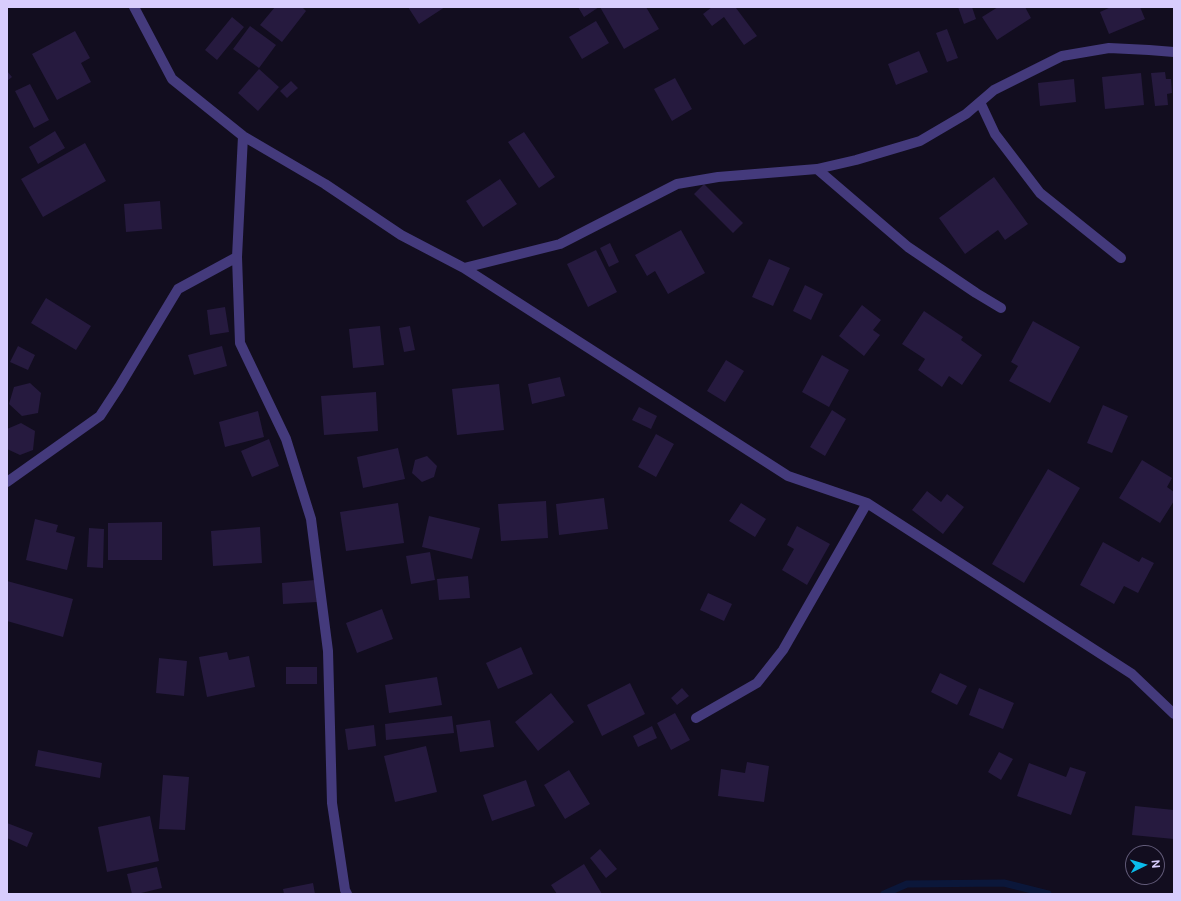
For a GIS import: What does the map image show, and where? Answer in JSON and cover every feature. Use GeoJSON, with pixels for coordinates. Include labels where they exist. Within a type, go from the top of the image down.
{"type":"FeatureCollection","features":[{"type":"Feature","properties":{"kind":"street"},"geometry":{"type":"LineString","coordinates":[[134,7],[172,79],[243,136],[325,184],[402,235],[464,268],[788,476],[867,503],[1132,674],[1174,714]]}},
{"type":"Feature","properties":{"kind":"street"},"geometry":{"type":"LineString","coordinates":[[464,268],[560,244],[677,184],[718,177],[816,169],[856,160],[920,141],[966,114],[994,90],[1062,56],[1108,48],[1174,52]]}},
{"type":"Feature","properties":{"kind":"street"},"geometry":{"type":"LineString","coordinates":[[980,102],[995,134],[1040,193],[1121,258]]}},
{"type":"Feature","properties":{"kind":"street"},"geometry":{"type":"LineString","coordinates":[[243,136],[237,257],[240,343],[286,439],[311,519],[328,651],[332,803],[345,890],[347,894]]}},
{"type":"Feature","properties":{"kind":"street"},"geometry":{"type":"LineString","coordinates":[[816,169],[908,247],[976,293],[1002,308]]}},
{"type":"Feature","properties":{"kind":"street"},"geometry":{"type":"LineString","coordinates":[[7,482],[100,416],[178,289],[237,257]]}},
{"type":"Feature","properties":{"kind":"street"},"geometry":{"type":"LineString","coordinates":[[696,718],[757,683],[783,650],[867,503]]}},
{"type":"Feature","properties":{"kind":"building"},"geometry":{"type":"Polygon","coordinates":[[[275,7],[302,7],[306,11],[282,42],[260,25],[275,7]]]}},
{"type":"Feature","properties":{"kind":"building"},"geometry":{"type":"Polygon","coordinates":[[[408,7],[445,7],[419,24],[408,7]]]}},
{"type":"Feature","properties":{"kind":"building"},"geometry":{"type":"Polygon","coordinates":[[[578,7],[599,7],[584,17],[578,7]]]}},
{"type":"Feature","properties":{"kind":"building"},"geometry":{"type":"Polygon","coordinates":[[[600,7],[646,7],[659,29],[624,49],[600,7]]]}},
{"type":"Feature","properties":{"kind":"building"},"geometry":{"type":"Polygon","coordinates":[[[712,7],[738,7],[736,8],[757,36],[744,45],[724,17],[712,26],[703,14],[712,7]]]}},
{"type":"Feature","properties":{"kind":"building"},"geometry":{"type":"Polygon","coordinates":[[[958,7],[972,7],[976,19],[964,24],[958,7]]]}},
{"type":"Feature","properties":{"kind":"building"},"geometry":{"type":"Polygon","coordinates":[[[998,7],[1025,7],[1031,18],[997,40],[982,17],[998,7]]]}},
{"type":"Feature","properties":{"kind":"building"},"geometry":{"type":"Polygon","coordinates":[[[1111,7],[1140,7],[1145,19],[1109,34],[1100,12],[1111,7]]]}},
{"type":"Feature","properties":{"kind":"building"},"geometry":{"type":"Polygon","coordinates":[[[232,17],[244,27],[217,60],[205,50],[232,17]]]}},
{"type":"Feature","properties":{"kind":"building"},"geometry":{"type":"Polygon","coordinates":[[[596,21],[609,43],[582,59],[569,37],[596,21]]]}},
{"type":"Feature","properties":{"kind":"building"},"geometry":{"type":"Polygon","coordinates":[[[250,26],[276,45],[259,68],[233,49],[250,26]]]}},
{"type":"Feature","properties":{"kind":"building"},"geometry":{"type":"Polygon","coordinates":[[[947,29],[958,58],[947,62],[936,33],[947,29]]]}},
{"type":"Feature","properties":{"kind":"building"},"geometry":{"type":"Polygon","coordinates":[[[75,31],[90,58],[81,63],[91,82],[57,100],[32,54],[75,31]]]}},
{"type":"Feature","properties":{"kind":"building"},"geometry":{"type":"Polygon","coordinates":[[[919,51],[928,72],[896,85],[888,64],[919,51]]]}},
{"type":"Feature","properties":{"kind":"building"},"geometry":{"type":"Polygon","coordinates":[[[259,69],[279,87],[258,111],[238,93],[259,69]]]}},
{"type":"Feature","properties":{"kind":"building"},"geometry":{"type":"Polygon","coordinates":[[[7,71],[12,77],[7,81],[7,71]]]}},
{"type":"Feature","properties":{"kind":"building"},"geometry":{"type":"Polygon","coordinates":[[[1165,72],[1166,79],[1171,79],[1172,93],[1167,94],[1168,105],[1155,106],[1151,73],[1165,72]]]}},
{"type":"Feature","properties":{"kind":"building"},"geometry":{"type":"Polygon","coordinates":[[[1141,73],[1144,105],[1105,109],[1102,77],[1141,73]]]}},
{"type":"Feature","properties":{"kind":"building"},"geometry":{"type":"Polygon","coordinates":[[[675,78],[692,109],[672,121],[654,89],[675,78]]]}},
{"type":"Feature","properties":{"kind":"building"},"geometry":{"type":"Polygon","coordinates":[[[1074,79],[1076,102],[1040,106],[1038,83],[1074,79]]]}},
{"type":"Feature","properties":{"kind":"building"},"geometry":{"type":"Polygon","coordinates":[[[291,81],[298,88],[287,98],[280,91],[291,81]]]}},
{"type":"Feature","properties":{"kind":"building"},"geometry":{"type":"Polygon","coordinates":[[[30,84],[49,120],[34,128],[15,91],[30,84]]]}},
{"type":"Feature","properties":{"kind":"building"},"geometry":{"type":"Polygon","coordinates":[[[55,131],[65,148],[38,164],[29,147],[55,131]]]}},
{"type":"Feature","properties":{"kind":"building"},"geometry":{"type":"Polygon","coordinates":[[[524,132],[555,177],[539,188],[508,142],[524,132]]]}},
{"type":"Feature","properties":{"kind":"building"},"geometry":{"type":"Polygon","coordinates":[[[85,143],[106,181],[43,217],[21,179],[85,143]]]}},
{"type":"Feature","properties":{"kind":"building"},"geometry":{"type":"Polygon","coordinates":[[[994,177],[1028,224],[1005,240],[998,230],[965,254],[939,218],[994,177]]]}},
{"type":"Feature","properties":{"kind":"building"},"geometry":{"type":"Polygon","coordinates":[[[500,179],[517,204],[483,227],[466,201],[500,179]]]}},
{"type":"Feature","properties":{"kind":"building"},"geometry":{"type":"Polygon","coordinates":[[[704,184],[743,223],[733,233],[694,194],[704,184]]]}},
{"type":"Feature","properties":{"kind":"building"},"geometry":{"type":"Polygon","coordinates":[[[160,201],[162,229],[126,232],[124,204],[160,201]]]}},
{"type":"Feature","properties":{"kind":"building"},"geometry":{"type":"Polygon","coordinates":[[[681,230],[705,273],[668,294],[655,271],[647,276],[635,255],[681,230]]]}},
{"type":"Feature","properties":{"kind":"building"},"geometry":{"type":"Polygon","coordinates":[[[610,243],[619,262],[609,267],[600,248],[610,243]]]}},
{"type":"Feature","properties":{"kind":"building"},"geometry":{"type":"Polygon","coordinates":[[[596,250],[617,292],[588,307],[567,264],[596,250]]]}},
{"type":"Feature","properties":{"kind":"building"},"geometry":{"type":"Polygon","coordinates":[[[769,259],[790,268],[773,306],[752,297],[769,259]]]}},
{"type":"Feature","properties":{"kind":"building"},"geometry":{"type":"Polygon","coordinates":[[[805,285],[823,294],[811,320],[793,311],[805,285]]]}},
{"type":"Feature","properties":{"kind":"building"},"geometry":{"type":"Polygon","coordinates":[[[46,298],[91,326],[76,350],[31,323],[46,298]]]}},
{"type":"Feature","properties":{"kind":"building"},"geometry":{"type":"Polygon","coordinates":[[[862,305],[881,320],[873,330],[880,335],[864,356],[839,336],[862,305]]]}},
{"type":"Feature","properties":{"kind":"building"},"geometry":{"type":"Polygon","coordinates":[[[225,307],[229,332],[210,335],[207,310],[225,307]]]}},
{"type":"Feature","properties":{"kind":"building"},"geometry":{"type":"Polygon","coordinates":[[[924,311],[963,337],[961,340],[982,355],[962,385],[949,376],[942,387],[918,370],[925,359],[902,344],[924,311]]]}},
{"type":"Feature","properties":{"kind":"building"},"geometry":{"type":"Polygon","coordinates":[[[1033,321],[1080,347],[1050,403],[1009,381],[1018,366],[1011,362],[1033,321]]]}},
{"type":"Feature","properties":{"kind":"building"},"geometry":{"type":"Polygon","coordinates":[[[380,326],[384,365],[353,368],[349,329],[380,326]]]}},
{"type":"Feature","properties":{"kind":"building"},"geometry":{"type":"Polygon","coordinates":[[[410,326],[415,350],[404,352],[399,328],[410,326]]]}},
{"type":"Feature","properties":{"kind":"building"},"geometry":{"type":"Polygon","coordinates":[[[18,346],[35,355],[28,370],[10,362],[18,346]]]}},
{"type":"Feature","properties":{"kind":"building"},"geometry":{"type":"Polygon","coordinates":[[[222,346],[227,366],[194,375],[188,355],[222,346]]]}},
{"type":"Feature","properties":{"kind":"building"},"geometry":{"type":"Polygon","coordinates":[[[822,355],[849,370],[829,407],[802,392],[822,355]]]}},
{"type":"Feature","properties":{"kind":"building"},"geometry":{"type":"Polygon","coordinates":[[[726,360],[744,371],[725,402],[707,391],[726,360]]]}},
{"type":"Feature","properties":{"kind":"building"},"geometry":{"type":"Polygon","coordinates":[[[560,377],[565,396],[532,404],[528,384],[560,377]]]}},
{"type":"Feature","properties":{"kind":"building"},"geometry":{"type":"Polygon","coordinates":[[[30,383],[41,393],[38,413],[22,416],[9,404],[14,387],[30,383]]]}},
{"type":"Feature","properties":{"kind":"building"},"geometry":{"type":"Polygon","coordinates":[[[499,384],[504,430],[457,435],[452,389],[499,384]]]}},
{"type":"Feature","properties":{"kind":"building"},"geometry":{"type":"Polygon","coordinates":[[[376,392],[378,431],[324,435],[321,396],[376,392]]]}},
{"type":"Feature","properties":{"kind":"building"},"geometry":{"type":"Polygon","coordinates":[[[1103,405],[1128,416],[1112,453],[1087,443],[1103,405]]]}},
{"type":"Feature","properties":{"kind":"building"},"geometry":{"type":"Polygon","coordinates":[[[639,407],[657,416],[651,429],[632,420],[639,407]]]}},
{"type":"Feature","properties":{"kind":"building"},"geometry":{"type":"Polygon","coordinates":[[[832,410],[846,419],[825,456],[810,447],[832,410]]]}},
{"type":"Feature","properties":{"kind":"building"},"geometry":{"type":"Polygon","coordinates":[[[258,411],[264,437],[225,447],[219,422],[258,411]]]}},
{"type":"Feature","properties":{"kind":"building"},"geometry":{"type":"Polygon","coordinates":[[[21,423],[35,431],[33,450],[20,455],[7,449],[7,429],[21,423]]]}},
{"type":"Feature","properties":{"kind":"building"},"geometry":{"type":"Polygon","coordinates":[[[656,434],[674,444],[656,477],[638,467],[656,434]]]}},
{"type":"Feature","properties":{"kind":"building"},"geometry":{"type":"Polygon","coordinates":[[[269,439],[279,466],[252,477],[241,451],[269,439]]]}},
{"type":"Feature","properties":{"kind":"building"},"geometry":{"type":"Polygon","coordinates":[[[398,448],[405,479],[363,488],[357,457],[398,448]]]}},
{"type":"Feature","properties":{"kind":"building"},"geometry":{"type":"Polygon","coordinates":[[[427,456],[437,466],[434,477],[422,482],[412,473],[415,460],[427,456]]]}},
{"type":"Feature","properties":{"kind":"building"},"geometry":{"type":"Polygon","coordinates":[[[1142,460],[1172,478],[1167,487],[1174,492],[1174,501],[1160,523],[1119,498],[1142,460]]]}},
{"type":"Feature","properties":{"kind":"building"},"geometry":{"type":"Polygon","coordinates":[[[1048,469],[1080,488],[1024,583],[992,564],[1048,469]]]}},
{"type":"Feature","properties":{"kind":"building"},"geometry":{"type":"Polygon","coordinates":[[[927,491],[941,502],[947,494],[964,507],[943,534],[912,510],[927,491]]]}},
{"type":"Feature","properties":{"kind":"building"},"geometry":{"type":"Polygon","coordinates":[[[604,498],[608,529],[559,535],[556,504],[604,498]]]}},
{"type":"Feature","properties":{"kind":"building"},"geometry":{"type":"Polygon","coordinates":[[[546,501],[548,538],[501,541],[498,504],[546,501]]]}},
{"type":"Feature","properties":{"kind":"building"},"geometry":{"type":"Polygon","coordinates":[[[398,503],[404,543],[346,551],[340,512],[398,503]]]}},
{"type":"Feature","properties":{"kind":"building"},"geometry":{"type":"Polygon","coordinates":[[[741,503],[766,519],[755,537],[729,521],[741,503]]]}},
{"type":"Feature","properties":{"kind":"building"},"geometry":{"type":"Polygon","coordinates":[[[429,516],[480,528],[472,559],[422,547],[429,516]]]}},
{"type":"Feature","properties":{"kind":"building"},"geometry":{"type":"Polygon","coordinates":[[[35,519],[58,525],[56,532],[75,537],[67,570],[26,560],[35,519]]]}},
{"type":"Feature","properties":{"kind":"building"},"geometry":{"type":"Polygon","coordinates":[[[162,522],[162,560],[108,560],[108,523],[162,522]]]}},
{"type":"Feature","properties":{"kind":"building"},"geometry":{"type":"Polygon","coordinates":[[[797,526],[830,544],[807,585],[782,570],[794,549],[787,545],[797,526]]]}},
{"type":"Feature","properties":{"kind":"building"},"geometry":{"type":"Polygon","coordinates":[[[260,527],[262,563],[213,566],[211,531],[260,527]]]}},
{"type":"Feature","properties":{"kind":"building"},"geometry":{"type":"Polygon","coordinates":[[[89,528],[104,529],[103,568],[87,567],[89,528]]]}},
{"type":"Feature","properties":{"kind":"building"},"geometry":{"type":"Polygon","coordinates":[[[1103,542],[1139,562],[1142,557],[1154,563],[1138,593],[1124,586],[1114,604],[1080,585],[1103,542]]]}},
{"type":"Feature","properties":{"kind":"building"},"geometry":{"type":"Polygon","coordinates":[[[430,552],[435,580],[411,584],[406,556],[430,552]]]}},
{"type":"Feature","properties":{"kind":"building"},"geometry":{"type":"Polygon","coordinates":[[[468,576],[470,598],[439,600],[437,579],[468,576]]]}},
{"type":"Feature","properties":{"kind":"building"},"geometry":{"type":"Polygon","coordinates":[[[315,580],[317,602],[283,604],[282,583],[315,580]]]}},
{"type":"Feature","properties":{"kind":"building"},"geometry":{"type":"Polygon","coordinates":[[[7,581],[73,599],[63,637],[7,621],[7,581]]]}},
{"type":"Feature","properties":{"kind":"building"},"geometry":{"type":"Polygon","coordinates":[[[708,593],[732,604],[724,621],[700,610],[708,593]]]}},
{"type":"Feature","properties":{"kind":"building"},"geometry":{"type":"Polygon","coordinates":[[[382,609],[393,639],[357,653],[346,623],[382,609]]]}},
{"type":"Feature","properties":{"kind":"building"},"geometry":{"type":"Polygon","coordinates":[[[521,647],[533,674],[498,689],[486,663],[521,647]]]}},
{"type":"Feature","properties":{"kind":"building"},"geometry":{"type":"Polygon","coordinates":[[[227,652],[229,660],[249,656],[255,687],[207,697],[199,657],[227,652]]]}},
{"type":"Feature","properties":{"kind":"building"},"geometry":{"type":"Polygon","coordinates":[[[159,658],[187,661],[184,696],[156,693],[159,658]]]}},
{"type":"Feature","properties":{"kind":"building"},"geometry":{"type":"Polygon","coordinates":[[[286,667],[317,667],[317,684],[286,684],[286,667]]]}},
{"type":"Feature","properties":{"kind":"building"},"geometry":{"type":"Polygon","coordinates":[[[940,673],[967,686],[957,705],[931,692],[940,673]]]}},
{"type":"Feature","properties":{"kind":"building"},"geometry":{"type":"Polygon","coordinates":[[[437,677],[442,705],[389,713],[385,685],[437,677]]]}},
{"type":"Feature","properties":{"kind":"building"},"geometry":{"type":"Polygon","coordinates":[[[630,683],[645,714],[602,736],[587,705],[630,683]]]}},
{"type":"Feature","properties":{"kind":"building"},"geometry":{"type":"Polygon","coordinates":[[[682,688],[689,696],[677,705],[671,698],[682,688]]]}},
{"type":"Feature","properties":{"kind":"building"},"geometry":{"type":"Polygon","coordinates":[[[979,688],[1014,703],[1003,729],[969,715],[979,688]]]}},
{"type":"Feature","properties":{"kind":"building"},"geometry":{"type":"Polygon","coordinates":[[[551,693],[574,722],[538,751],[515,722],[551,693]]]}},
{"type":"Feature","properties":{"kind":"building"},"geometry":{"type":"Polygon","coordinates":[[[675,713],[690,740],[671,750],[657,723],[675,713]]]}},
{"type":"Feature","properties":{"kind":"building"},"geometry":{"type":"Polygon","coordinates":[[[452,716],[454,733],[386,740],[385,724],[452,716]]]}},
{"type":"Feature","properties":{"kind":"building"},"geometry":{"type":"Polygon","coordinates":[[[490,720],[494,747],[460,752],[456,725],[490,720]]]}},
{"type":"Feature","properties":{"kind":"building"},"geometry":{"type":"Polygon","coordinates":[[[374,725],[376,746],[348,750],[345,729],[374,725]]]}},
{"type":"Feature","properties":{"kind":"building"},"geometry":{"type":"Polygon","coordinates":[[[652,726],[657,738],[638,747],[633,736],[652,726]]]}},
{"type":"Feature","properties":{"kind":"building"},"geometry":{"type":"Polygon","coordinates":[[[426,746],[437,792],[395,802],[384,756],[426,746]]]}},
{"type":"Feature","properties":{"kind":"building"},"geometry":{"type":"Polygon","coordinates":[[[38,750],[102,763],[100,778],[35,766],[38,750]]]}},
{"type":"Feature","properties":{"kind":"building"},"geometry":{"type":"Polygon","coordinates":[[[999,752],[1013,759],[1001,780],[988,772],[999,752]]]}},
{"type":"Feature","properties":{"kind":"building"},"geometry":{"type":"Polygon","coordinates":[[[747,762],[769,766],[764,802],[718,796],[721,769],[745,773],[747,762]]]}},
{"type":"Feature","properties":{"kind":"building"},"geometry":{"type":"Polygon","coordinates":[[[1029,763],[1066,777],[1070,767],[1086,772],[1071,815],[1017,796],[1029,763]]]}},
{"type":"Feature","properties":{"kind":"building"},"geometry":{"type":"Polygon","coordinates":[[[569,770],[590,804],[565,819],[544,785],[569,770]]]}},
{"type":"Feature","properties":{"kind":"building"},"geometry":{"type":"Polygon","coordinates":[[[163,775],[189,777],[185,830],[159,829],[163,775]]]}},
{"type":"Feature","properties":{"kind":"building"},"geometry":{"type":"Polygon","coordinates":[[[526,780],[535,806],[492,821],[483,795],[526,780]]]}},
{"type":"Feature","properties":{"kind":"building"},"geometry":{"type":"Polygon","coordinates":[[[1135,806],[1174,810],[1174,839],[1132,835],[1135,806]]]}},
{"type":"Feature","properties":{"kind":"building"},"geometry":{"type":"Polygon","coordinates":[[[150,816],[159,861],[107,872],[98,827],[150,816]]]}},
{"type":"Feature","properties":{"kind":"building"},"geometry":{"type":"Polygon","coordinates":[[[7,823],[33,833],[27,847],[7,838],[7,823]]]}},
{"type":"Feature","properties":{"kind":"building"},"geometry":{"type":"Polygon","coordinates":[[[600,849],[617,869],[606,878],[590,858],[600,849]]]}},
{"type":"Feature","properties":{"kind":"building"},"geometry":{"type":"Polygon","coordinates":[[[584,864],[602,894],[557,894],[551,885],[584,864]]]}},
{"type":"Feature","properties":{"kind":"building"},"geometry":{"type":"Polygon","coordinates":[[[157,867],[162,888],[132,894],[127,874],[157,867]]]}},
{"type":"Feature","properties":{"kind":"building"},"geometry":{"type":"Polygon","coordinates":[[[313,883],[315,894],[284,894],[283,889],[313,883]]]}},
{"type":"Feature","properties":{"kind":"waterway"},"geometry":{"type":"LineString","coordinates":[[884,894],[907,884],[1004,883],[1048,894]]}}]}
